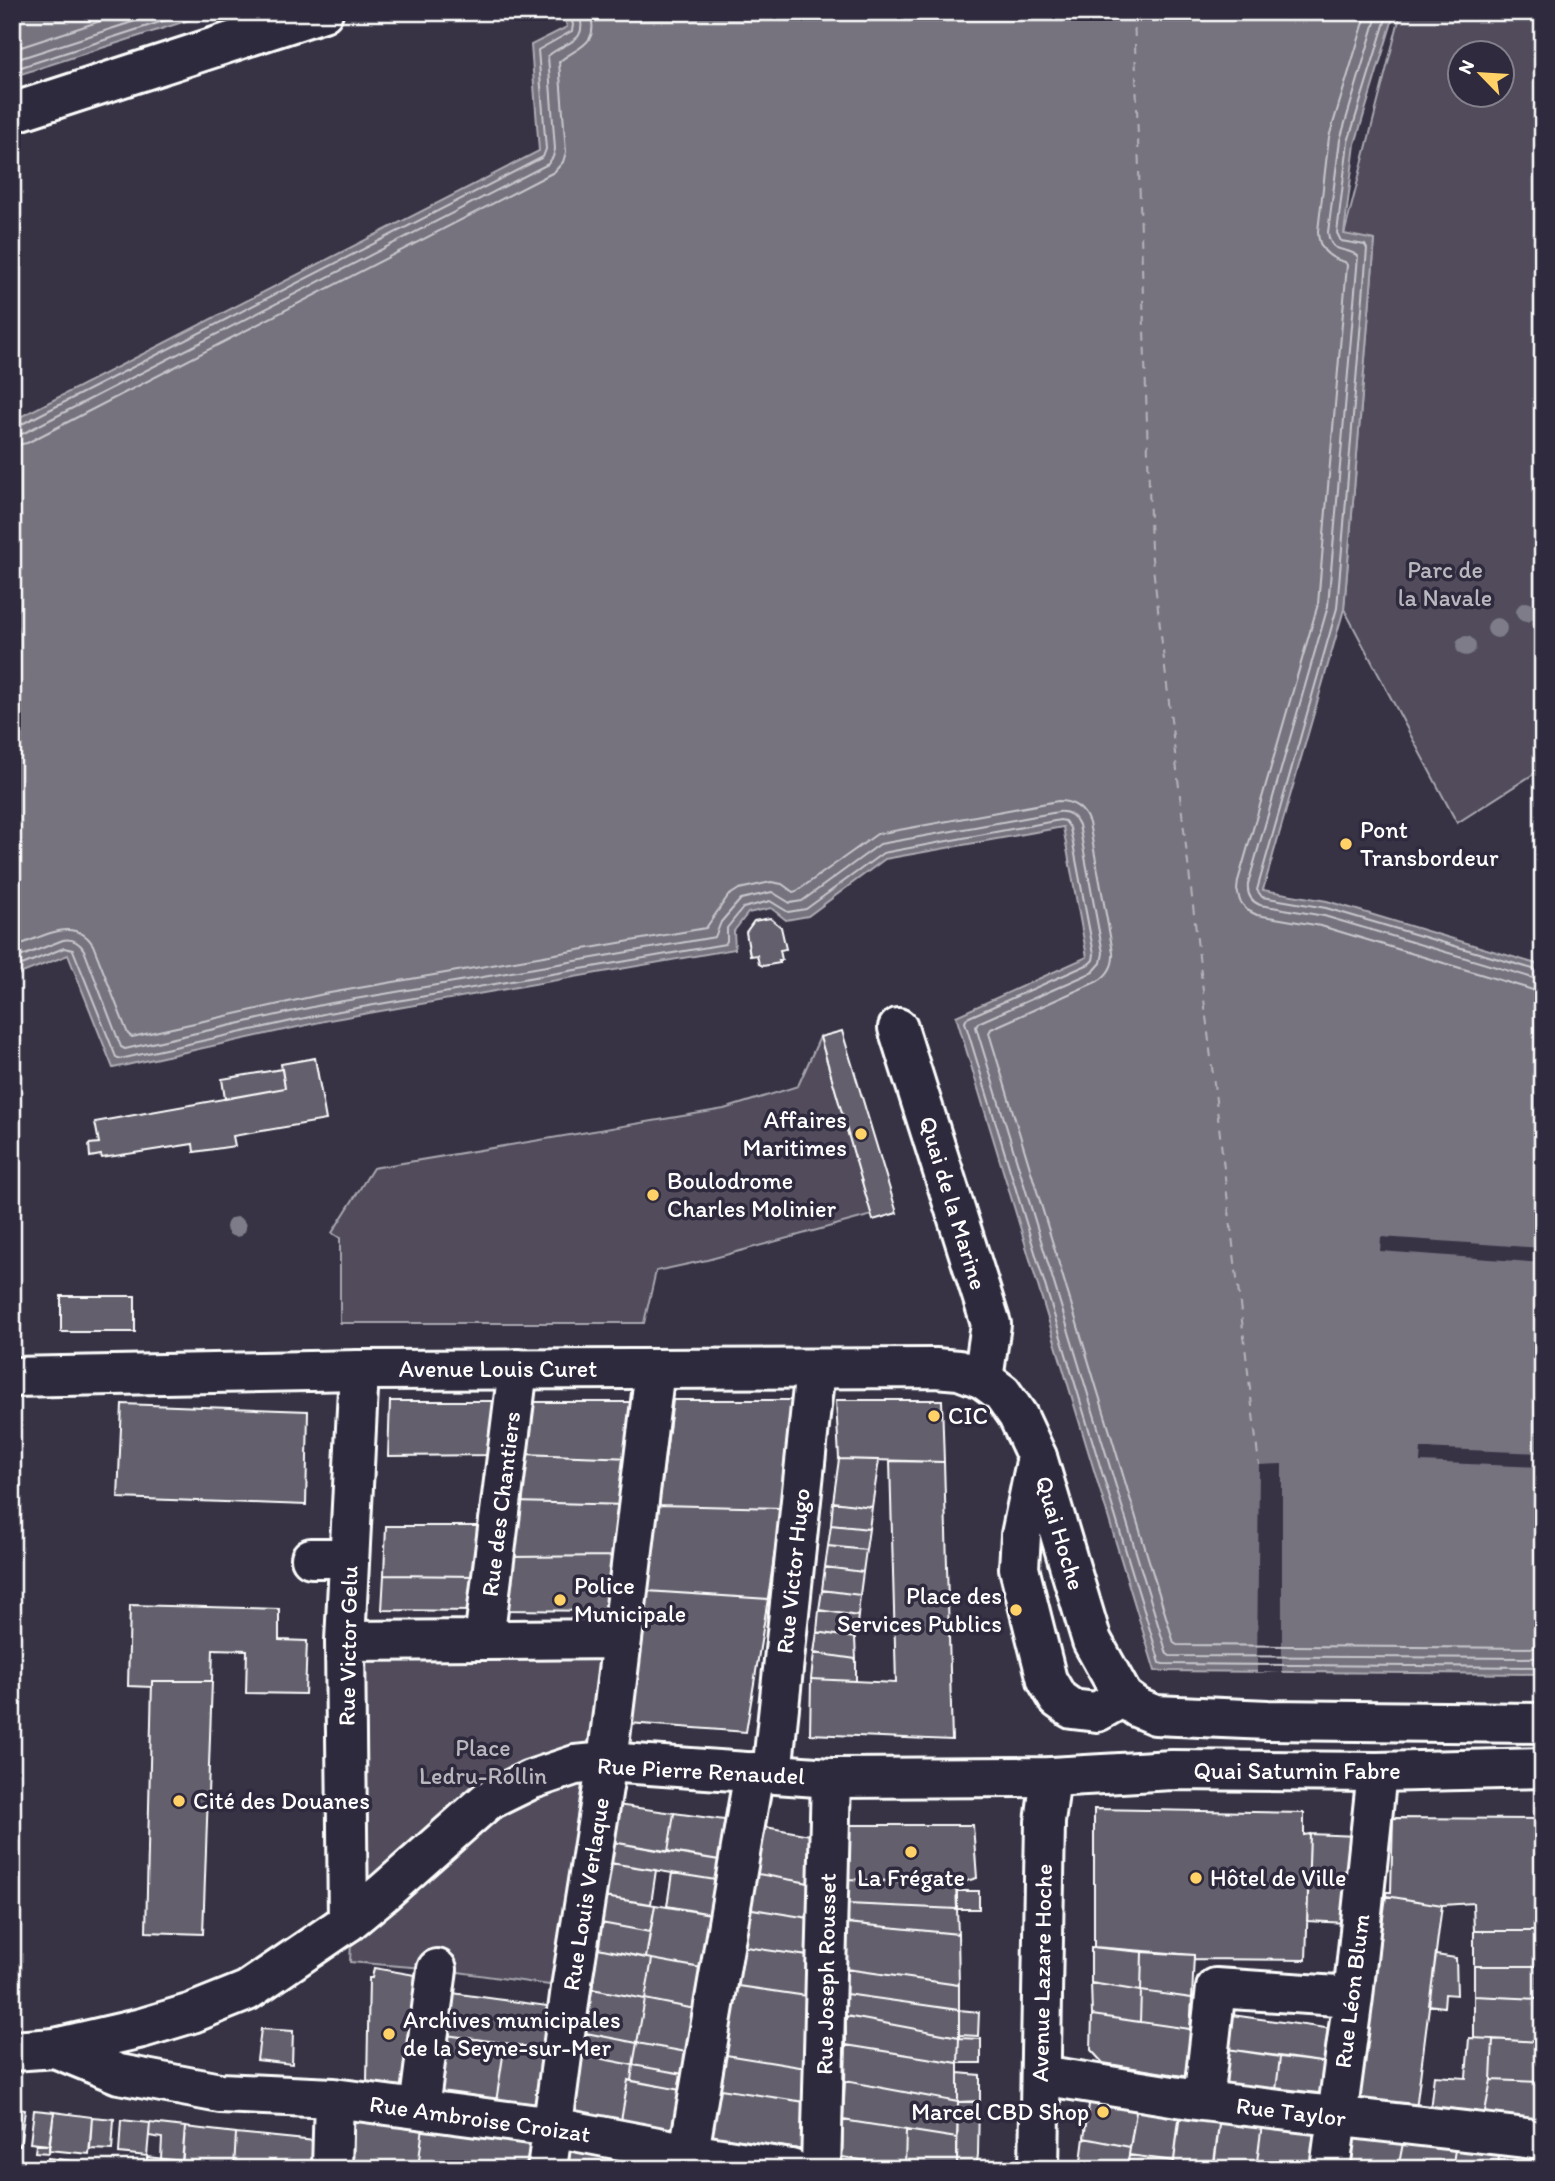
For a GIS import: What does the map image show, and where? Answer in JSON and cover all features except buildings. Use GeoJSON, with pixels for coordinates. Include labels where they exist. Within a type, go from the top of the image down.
{"type":"FeatureCollection","features":[{"type":"Feature","properties":{"kind":"street"},"geometry":{"type":"LineString","coordinates":[[12,113],[323,12]]}},
{"type":"Feature","properties":{"kind":"street","name":"Quai de la Marine"},"geometry":{"type":"LineString","coordinates":[[898,1028],[991,1324],[983,1379]]}},
{"type":"Feature","properties":{"kind":"street","name":"Avenue Louis Curet"},"geometry":{"type":"LineString","coordinates":[[12,1377],[359,1370],[935,1368],[959,1370],[983,1379]]}},
{"type":"Feature","properties":{"kind":"street","name":"Rue des Chantiers"},"geometry":{"type":"LineString","coordinates":[[484,1640],[518,1369]]}},
{"type":"Feature","properties":{"kind":"street","name":"Rue Louis Verlaque"},"geometry":{"type":"LineString","coordinates":[[547,2169],[571,1987],[607,1762],[655,1369]]}},
{"type":"Feature","properties":{"kind":"street","name":"Rue Victor Hugo"},"geometry":{"type":"LineString","coordinates":[[688,2161],[763,1772],[815,1369]]}},
{"type":"Feature","properties":{"kind":"street","name":"Rue Victor Gelu"},"geometry":{"type":"LineString","coordinates":[[348,1922],[345,1641],[359,1370]]}},
{"type":"Feature","properties":{"kind":"street","name":"Quai Hoche"},"geometry":{"type":"LineString","coordinates":[[983,1379],[1002,1393],[1018,1416],[1037,1457],[1092,1641],[1123,1697]]}},
{"type":"Feature","properties":{"kind":"street"},"geometry":{"type":"LineString","coordinates":[[1037,1457],[1021,1535],[1019,1568],[1047,1680],[1058,1699],[1072,1709],[1097,1712],[1123,1697]]}},
{"type":"Feature","properties":{"kind":"street"},"geometry":{"type":"LineString","coordinates":[[311,1558],[349,1558]]}},
{"type":"Feature","properties":{"kind":"street"},"geometry":{"type":"LineString","coordinates":[[345,1641],[622,1639]]}},
{"type":"Feature","properties":{"kind":"street","name":"Quai Saturnin Fabre"},"geometry":{"type":"LineString","coordinates":[[1123,1697],[1138,1708],[1155,1715],[1268,1720],[1543,1723]]}},
{"type":"Feature","properties":{"kind":"street","name":"Rue Pierre Renaudel"},"geometry":{"type":"LineString","coordinates":[[12,2051],[55,2048],[142,2028],[192,2013],[247,1991],[348,1922],[487,1801],[530,1780],[575,1765],[607,1762],[831,1778],[1051,1777]]}},
{"type":"Feature","properties":{"kind":"street","name":"Quai Saturnin Fabre"},"geometry":{"type":"LineString","coordinates":[[1051,1777],[1172,1770],[1377,1772],[1543,1768]]}},
{"type":"Feature","properties":{"kind":"street","name":"Rue Léon Blum"},"geometry":{"type":"LineString","coordinates":[[1330,2169],[1353,1997],[1377,1772]]}},
{"type":"Feature","properties":{"kind":"street","name":"Avenue Lazare Hoche"},"geometry":{"type":"LineString","coordinates":[[1039,2169],[1045,1822],[1051,1777]]}},
{"type":"Feature","properties":{"kind":"street","name":"Rue Joseph Rousset"},"geometry":{"type":"LineString","coordinates":[[821,2169],[831,1778]]}},
{"type":"Feature","properties":{"kind":"street"},"geometry":{"type":"LineString","coordinates":[[419,2109],[437,1969]]}},
{"type":"Feature","properties":{"kind":"street"},"geometry":{"type":"LineString","coordinates":[[1203,2101],[1216,1988],[1353,1997]]}},
{"type":"Feature","properties":{"kind":"street"},"geometry":{"type":"LineString","coordinates":[[12,2021],[55,2048]]}},
{"type":"Feature","properties":{"kind":"street","name":"Rue Ambroise Croizat"},"geometry":{"type":"LineString","coordinates":[[55,2048],[119,2074],[220,2093],[334,2098],[419,2109],[553,2127],[688,2161],[791,2169]]}},
{"type":"Feature","properties":{"kind":"street","name":"Rue Taylor"},"geometry":{"type":"LineString","coordinates":[[1041,2075],[1203,2101],[1543,2140]]}},
{"type":"Feature","properties":{"kind":"street"},"geometry":{"type":"LineString","coordinates":[[332,2169],[334,2098]]}},
{"type":"Feature","properties":{"kind":"green space","name":"Parc de la Navale"},"geometry":{"type":"Polygon","coordinates":[[[1401,12],[1543,12],[1543,768],[1457,823],[1344,609],[1375,240],[1344,235],[1401,12]]]}},
{"type":"Feature","properties":{"kind":"green space"},"geometry":{"type":"Polygon","coordinates":[[[820,1037],[872,1215],[707,1260],[656,1271],[644,1323],[340,1323],[340,1238],[332,1233],[373,1168],[724,1109],[798,1086],[820,1037]]]}},
{"type":"Feature","properties":{"kind":"green space","name":"Place Ledru-Rollin"},"geometry":{"type":"Polygon","coordinates":[[[622,1639],[571,1988],[437,1969],[350,1962],[366,1641],[622,1639]]]}},
{"type":"Feature","properties":{"kind":"water"},"geometry":{"type":"Polygon","coordinates":[[[12,12],[214,12],[12,77],[12,12]]]}},
{"type":"Feature","properties":{"kind":"water"},"geometry":{"type":"Polygon","coordinates":[[[563,12],[1395,12],[1355,144],[1344,234],[1375,240],[1344,609],[1263,890],[1327,901],[1543,966],[1543,1674],[1155,1671],[956,1016],[1087,957],[1063,827],[885,859],[808,916],[786,920],[771,908],[748,913],[734,931],[735,949],[329,1020],[113,1068],[68,955],[12,977],[12,421],[539,151],[531,45],[567,27],[563,12]]]}},
{"type":"Feature","properties":{"kind":"pier"},"geometry":{"type":"Polygon","coordinates":[[[1381,1237],[1543,1248],[1543,1263],[1380,1251],[1381,1237]]]}},
{"type":"Feature","properties":{"kind":"pier"},"geometry":{"type":"Polygon","coordinates":[[[1421,1448],[1543,1453],[1543,1467],[1420,1462],[1421,1448]]]}},
{"type":"Feature","properties":{"kind":"pier"},"geometry":{"type":"Polygon","coordinates":[[[1282,1464],[1282,1673],[1257,1672],[1259,1465],[1282,1464]]]}},
{"type":"Feature","properties":{"kind":"ferry route"},"geometry":{"type":"LineString","coordinates":[[1134,12],[1151,550],[1259,1465]]}},
{"type":"Feature","properties":{"kind":"place","name":"Pont Transbordeur"},"geometry":{"type":"Point","coordinates":[1346,844]}},
{"type":"Feature","properties":{"kind":"place","name":"Affaires Maritimes"},"geometry":{"type":"Point","coordinates":[861,1134]}},
{"type":"Feature","properties":{"kind":"place","name":"Boulodrome Charles Molinier"},"geometry":{"type":"Point","coordinates":[653,1195]}},
{"type":"Feature","properties":{"kind":"place","name":"CIC"},"geometry":{"type":"Point","coordinates":[934,1416]}},
{"type":"Feature","properties":{"kind":"place","name":"Police Municipale"},"geometry":{"type":"Point","coordinates":[560,1600]}},
{"type":"Feature","properties":{"kind":"place","name":"Place des Services Publics"},"geometry":{"type":"Point","coordinates":[1016,1610]}},
{"type":"Feature","properties":{"kind":"place","name":"Cité des Douanes"},"geometry":{"type":"Point","coordinates":[179,1801]}},
{"type":"Feature","properties":{"kind":"place","name":"La Frégate"},"geometry":{"type":"Point","coordinates":[911,1852]}},
{"type":"Feature","properties":{"kind":"place","name":"Hôtel de Ville"},"geometry":{"type":"Point","coordinates":[1196,1878]}},
{"type":"Feature","properties":{"kind":"place","name":"Archives municipales de la Seyne-sur-Mer"},"geometry":{"type":"Point","coordinates":[389,2034]}},
{"type":"Feature","properties":{"kind":"place","name":"Marcel CBD Shop"},"geometry":{"type":"Point","coordinates":[1103,2112]}}]}
